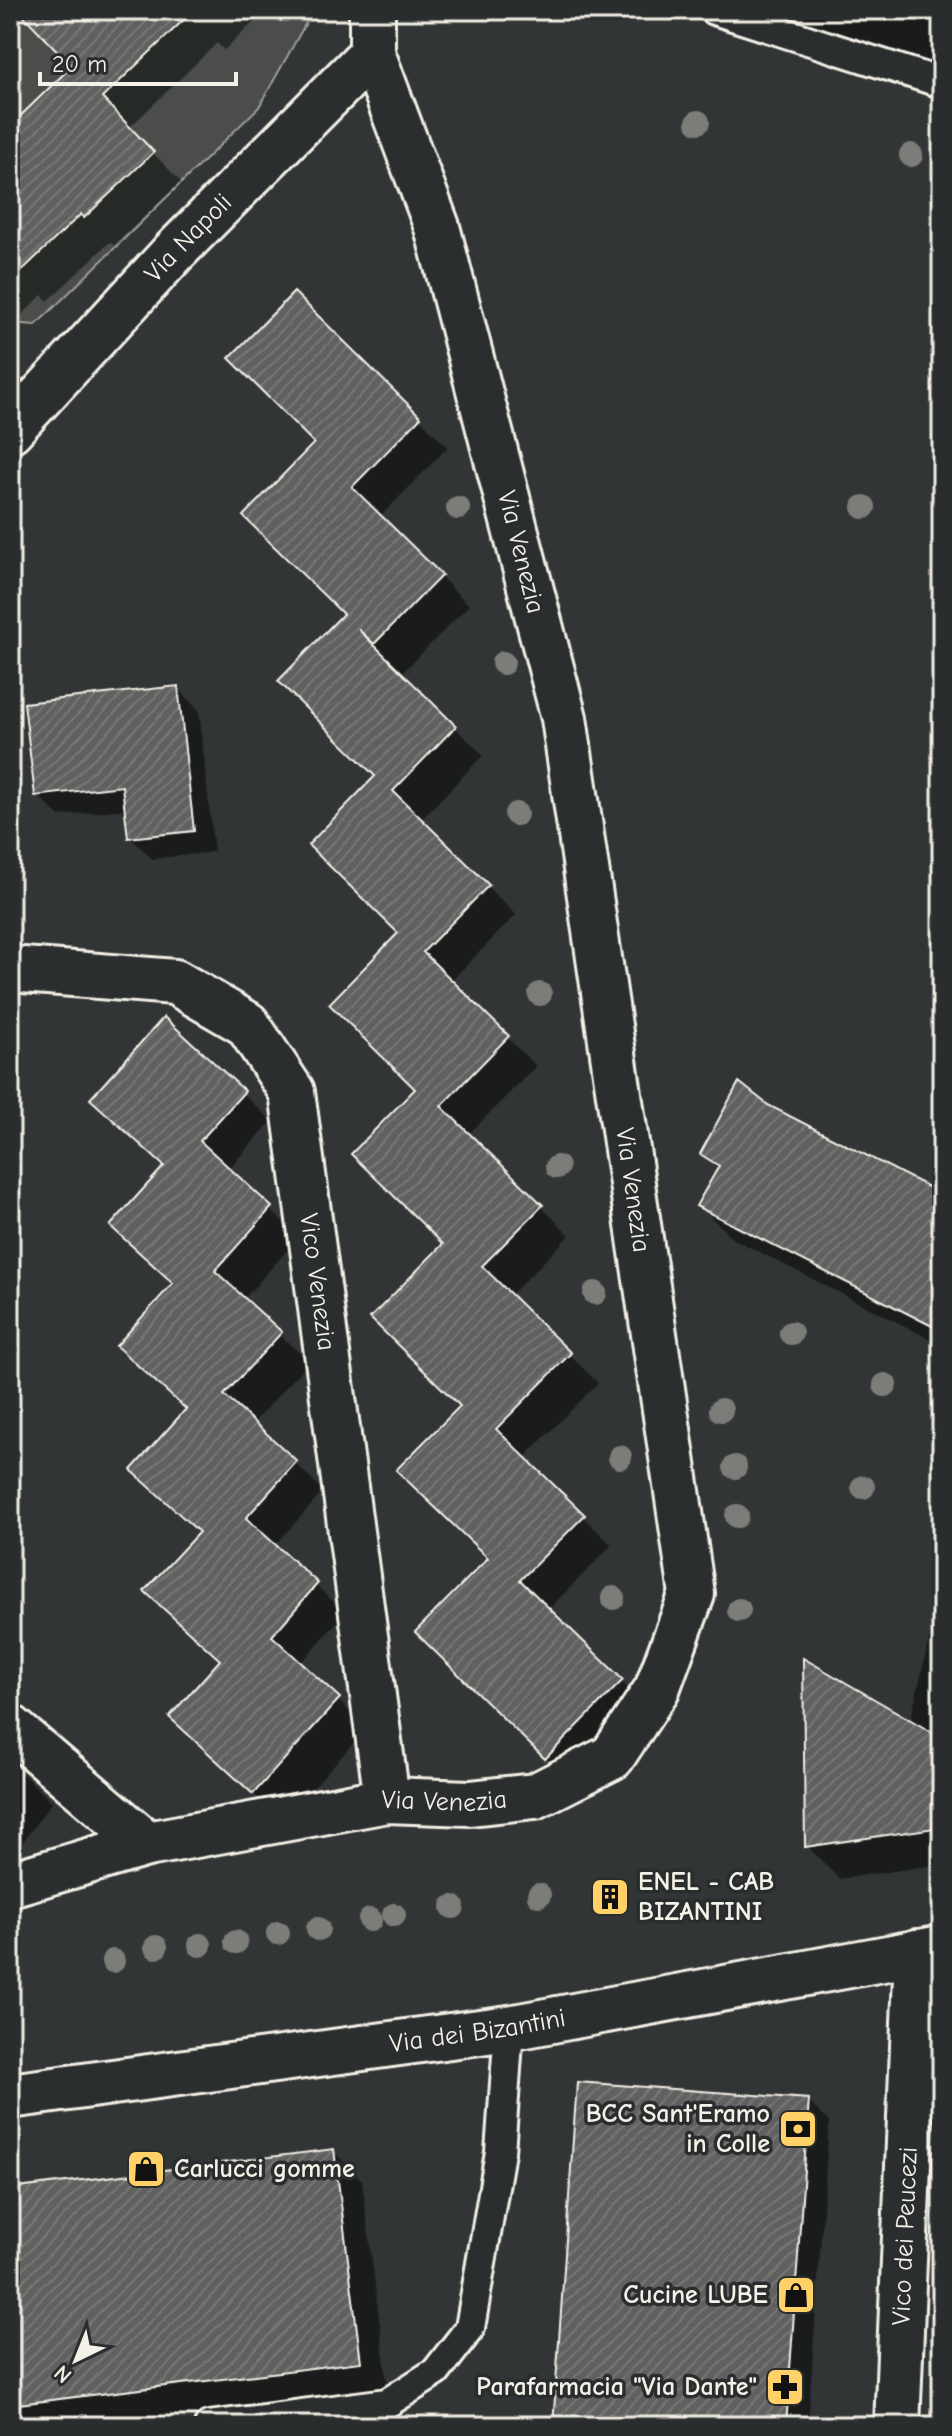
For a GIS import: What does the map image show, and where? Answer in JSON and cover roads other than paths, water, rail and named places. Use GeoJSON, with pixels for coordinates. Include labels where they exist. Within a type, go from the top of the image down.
{"type":"FeatureCollection","features":[{"type":"Feature","properties":{"kind":"street","name":"Via Venezia"},"geometry":{"type":"LineString","coordinates":[[10,1884],[147,1844],[387,1800],[470,1803],[535,1796],[612,1757],[657,1689],[692,1594],[564,718],[437,227],[372,53],[372,10]]}},
{"type":"Feature","properties":{"kind":"street","name":"Via Napoli"},"geometry":{"type":"LineString","coordinates":[[10,430],[174,252],[372,53]]}},
{"type":"Feature","properties":{"kind":"street","name":"Vico Venezia"},"geometry":{"type":"LineString","coordinates":[[10,969],[175,982],[247,1024],[292,1092],[387,1800]]}},
{"type":"Feature","properties":{"kind":"street"},"geometry":{"type":"LineString","coordinates":[[10,1727],[147,1844]]}},
{"type":"Feature","properties":{"kind":"street","name":"Via dei Bizantini"},"geometry":{"type":"LineString","coordinates":[[10,2096],[509,2028],[930,1950]]}},
{"type":"Feature","properties":{"kind":"street","name":"Vico dei Peucezi"},"geometry":{"type":"LineString","coordinates":[[897,2426],[930,1950]]}},
{"type":"Feature","properties":{"kind":"lane"},"geometry":{"type":"LineString","coordinates":[[714,10],[942,83]]}},
{"type":"Feature","properties":{"kind":"lane"},"geometry":{"type":"LineString","coordinates":[[209,2426],[387,2403],[436,2372],[470,2328],[500,2152],[509,2028]]}},
{"type":"Feature","properties":{"kind":"place","name":"ENEL - CAB BIZANTINI"},"geometry":{"type":"Point","coordinates":[610,1897]}},
{"type":"Feature","properties":{"kind":"place","name":"BCC Sant'Eramo in Colle"},"geometry":{"type":"Point","coordinates":[798,2129]}},
{"type":"Feature","properties":{"kind":"place","name":"Carlucci gomme"},"geometry":{"type":"Point","coordinates":[146,2169]}},
{"type":"Feature","properties":{"kind":"place","name":"Cucine LUBE"},"geometry":{"type":"Point","coordinates":[796,2295]}},
{"type":"Feature","properties":{"kind":"place","name":"Parafarmacia \"Via Dante\""},"geometry":{"type":"Point","coordinates":[785,2387]}}]}
